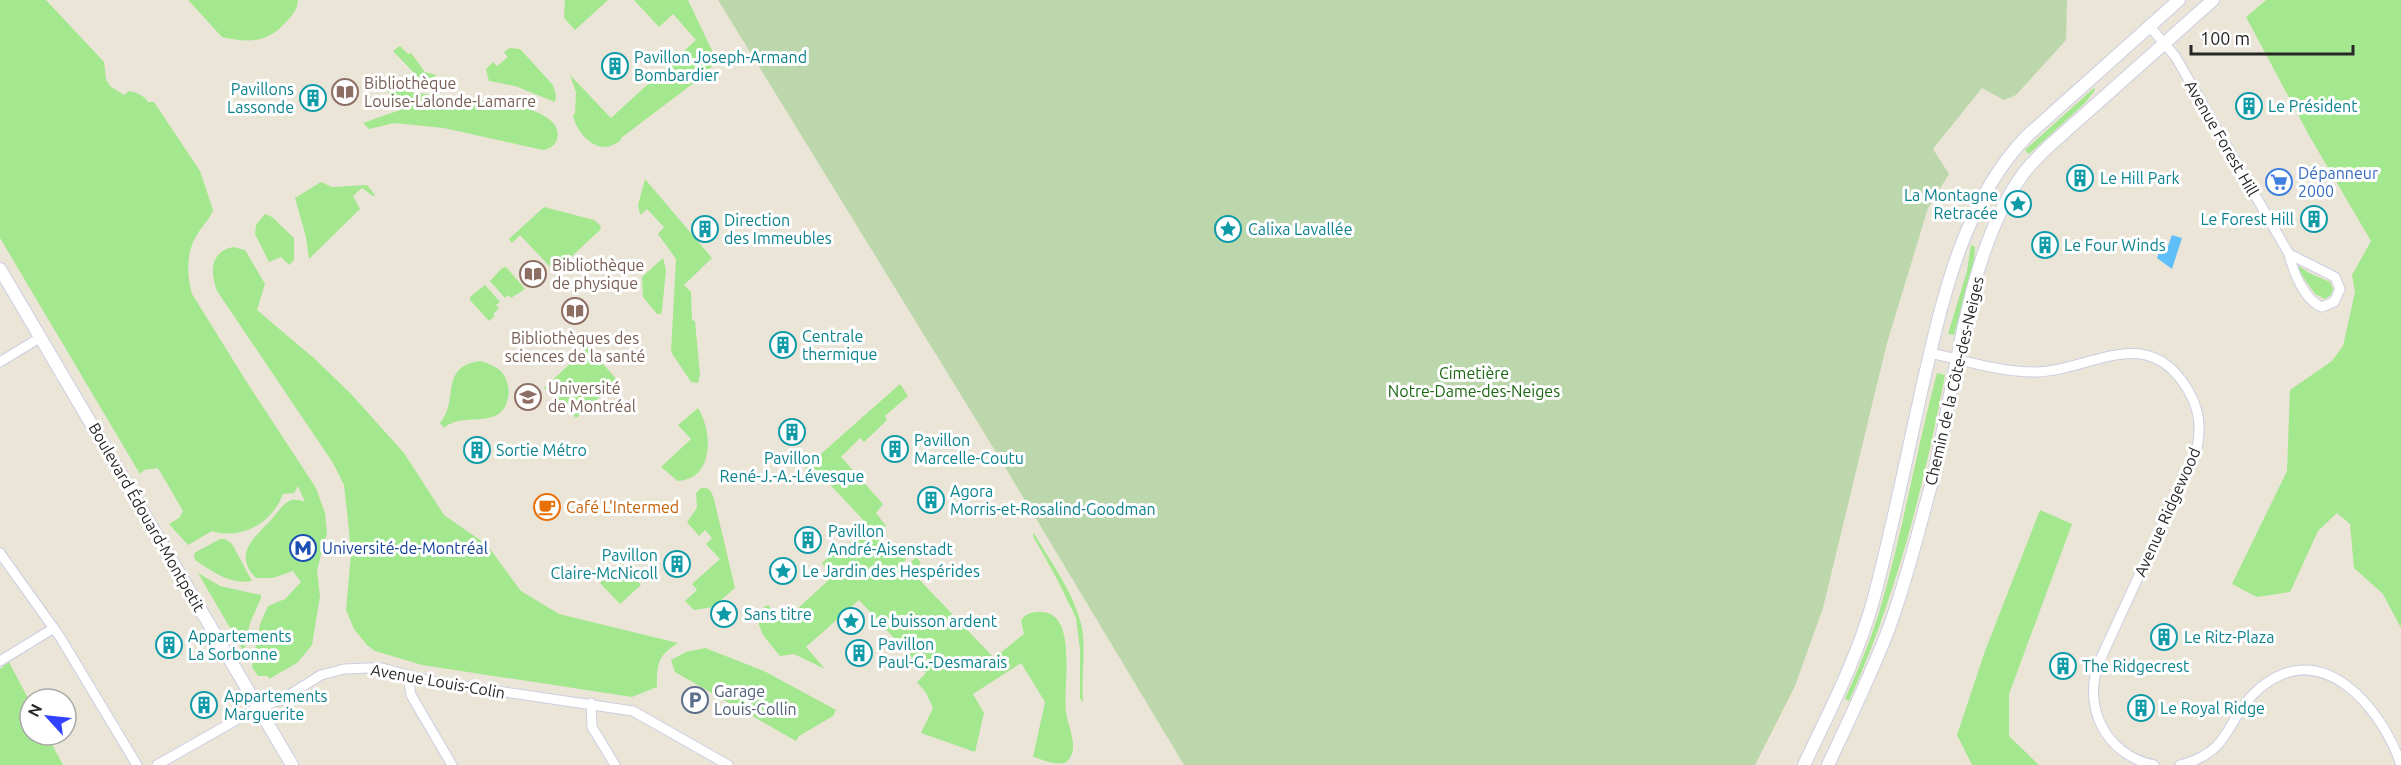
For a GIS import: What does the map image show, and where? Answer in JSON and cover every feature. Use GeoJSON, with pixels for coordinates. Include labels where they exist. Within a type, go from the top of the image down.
{"type":"FeatureCollection","features":[{"type":"Feature","properties":{"kind":"main road","name":"Chemin de la Côte-des-Neiges"},"geometry":{"type":"LineString","coordinates":[[1804,765],[1846,676],[1866,623],[1882,566],[1944,298],[1977,210],[2001,166],[2034,128],[2179,0]]}},
{"type":"Feature","properties":{"kind":"main road","name":"Chemin de la Côte-des-Neiges"},"geometry":{"type":"LineString","coordinates":[[1828,765],[1872,670],[1897,604],[1935,470],[1970,304],[1984,256],[2003,208],[2017,183],[2048,147],[2213,0]]}},
{"type":"Feature","properties":{"kind":"main road","name":"Boulevard Édouard-Montpetit"},"geometry":{"type":"LineString","coordinates":[[0,268],[292,765]]}},
{"type":"Feature","properties":{"kind":"street","name":"Avenue Forest Hill"},"geometry":{"type":"LineString","coordinates":[[2150,27],[2175,56],[2289,254],[2293,270],[2314,303],[2325,307],[2334,302],[2340,289],[2335,277],[2289,254]]}},
{"type":"Feature","properties":{"kind":"street"},"geometry":{"type":"LineString","coordinates":[[0,362],[41,338]]}},
{"type":"Feature","properties":{"kind":"street","name":"Avenue Ridgewood"},"geometry":{"type":"LineString","coordinates":[[1930,352],[2011,371],[2037,372],[2066,369],[2111,354],[2137,354],[2167,366],[2182,380],[2192,397],[2200,422],[2196,452],[2103,654],[2093,687],[2096,714],[2107,736],[2127,755],[2154,765]]}},
{"type":"Feature","properties":{"kind":"street"},"geometry":{"type":"LineString","coordinates":[[0,553],[54,628],[137,765]]}},
{"type":"Feature","properties":{"kind":"street"},"geometry":{"type":"LineString","coordinates":[[0,661],[54,628]]}},
{"type":"Feature","properties":{"kind":"street","name":"Avenue Louis-Colin"},"geometry":{"type":"LineString","coordinates":[[158,765],[259,707],[281,700],[321,675],[344,669],[382,668],[408,676],[591,704],[640,714],[728,765]]}},
{"type":"Feature","properties":{"kind":"street"},"geometry":{"type":"LineString","coordinates":[[2180,765],[2203,757],[2219,745],[2248,701],[2265,684],[2281,676],[2305,671],[2331,675],[2354,690],[2381,726],[2401,765]]}},
{"type":"Feature","properties":{"kind":"street"},"geometry":{"type":"LineString","coordinates":[[408,676],[411,695],[452,765]]}},
{"type":"Feature","properties":{"kind":"street"},"geometry":{"type":"LineString","coordinates":[[591,704],[592,727],[615,765]]}},
{"type":"Feature","properties":{"kind":"green space"},"geometry":{"type":"Polygon","coordinates":[[[0,0],[46,0],[104,62],[106,79],[110,86],[124,95],[129,91],[140,95],[148,102],[154,102],[200,171],[213,210],[195,237],[188,261],[192,294],[316,488],[325,513],[327,533],[317,570],[320,596],[312,645],[297,663],[269,679],[268,676],[258,676],[252,667],[260,624],[268,606],[285,599],[301,582],[293,571],[273,578],[256,578],[249,569],[246,554],[253,539],[283,505],[292,500],[305,502],[298,486],[294,493],[283,494],[271,514],[257,526],[230,534],[212,531],[188,545],[169,524],[179,518],[183,511],[158,468],[144,470],[140,474],[0,238],[0,0]]]}},
{"type":"Feature","properties":{"kind":"green space"},"geometry":{"type":"Polygon","coordinates":[[[188,0],[298,0],[295,11],[273,34],[258,40],[241,40],[222,37],[188,0]]]}},
{"type":"Feature","properties":{"kind":"green space"},"geometry":{"type":"Polygon","coordinates":[[[565,0],[608,0],[575,30],[564,18],[565,0]]]}},
{"type":"Feature","properties":{"kind":"green space"},"geometry":{"type":"Polygon","coordinates":[[[634,0],[688,0],[717,61],[703,76],[621,140],[613,145],[598,146],[588,140],[576,125],[573,114],[575,114],[576,92],[570,75],[611,118],[696,40],[673,14],[659,27],[634,0]]]}},
{"type":"Feature","properties":{"kind":"green space","name":"Cimetière Notre-Dame-des-Neiges"},"geometry":{"type":"Polygon","coordinates":[[[718,0],[2067,0],[2066,40],[2016,95],[2004,100],[1982,88],[1933,149],[1949,174],[1928,208],[1887,343],[1823,608],[1795,686],[1755,765],[1184,765],[999,457],[718,0]]]}},
{"type":"Feature","properties":{"kind":"green space"},"geometry":{"type":"Polygon","coordinates":[[[2266,0],[2401,0],[2401,628],[2383,594],[2354,568],[2350,524],[2337,513],[2318,531],[2290,592],[2257,597],[2232,584],[2287,471],[2290,390],[2332,361],[2343,346],[2355,292],[2352,275],[2371,241],[2310,137],[2246,17],[2266,0]]]}},
{"type":"Feature","properties":{"kind":"green space"},"geometry":{"type":"Polygon","coordinates":[[[400,46],[408,54],[411,53],[425,72],[436,75],[434,78],[419,78],[393,51],[400,46]]]}},
{"type":"Feature","properties":{"kind":"green space"},"geometry":{"type":"Polygon","coordinates":[[[510,48],[520,49],[553,85],[556,95],[555,102],[515,86],[489,81],[486,69],[493,62],[497,66],[508,57],[504,52],[510,48]]]}},
{"type":"Feature","properties":{"kind":"green space"},"geometry":{"type":"Polygon","coordinates":[[[391,80],[411,92],[470,98],[521,107],[542,115],[555,125],[557,139],[552,147],[543,150],[444,128],[394,123],[369,129],[363,123],[403,109],[383,87],[391,80]]]}},
{"type":"Feature","properties":{"kind":"green space"},"geometry":{"type":"Polygon","coordinates":[[[2094,88],[2095,90],[2085,103],[2029,154],[2025,150],[2094,88]]]}},
{"type":"Feature","properties":{"kind":"green space"},"geometry":{"type":"Polygon","coordinates":[[[645,179],[712,258],[684,285],[691,292],[692,320],[695,321],[700,375],[698,383],[691,382],[671,352],[676,259],[658,234],[664,227],[647,209],[640,215],[638,205],[645,179]]]}},
{"type":"Feature","properties":{"kind":"green space"},"geometry":{"type":"Polygon","coordinates":[[[321,182],[332,187],[367,185],[375,195],[373,196],[362,188],[353,196],[360,209],[309,259],[306,237],[295,198],[321,182]]]}},
{"type":"Feature","properties":{"kind":"green space"},"geometry":{"type":"Polygon","coordinates":[[[544,207],[594,220],[601,226],[600,230],[555,272],[520,235],[512,243],[509,239],[544,207]]]}},
{"type":"Feature","properties":{"kind":"green space"},"geometry":{"type":"Polygon","coordinates":[[[265,214],[272,217],[294,238],[294,260],[289,265],[281,257],[269,262],[255,234],[256,225],[265,214]]]}},
{"type":"Feature","properties":{"kind":"green space"},"geometry":{"type":"Polygon","coordinates":[[[1971,245],[1975,247],[1974,261],[1954,335],[1948,334],[1967,271],[1971,245]]]}},
{"type":"Feature","properties":{"kind":"green space"},"geometry":{"type":"Polygon","coordinates":[[[233,247],[245,250],[265,284],[257,310],[316,360],[351,394],[404,453],[444,515],[487,545],[521,591],[559,614],[678,643],[666,652],[660,661],[657,687],[632,697],[422,665],[375,651],[367,645],[354,629],[346,610],[351,554],[344,485],[333,463],[217,291],[213,277],[216,258],[220,253],[233,247]]]}},
{"type":"Feature","properties":{"kind":"green space"},"geometry":{"type":"Polygon","coordinates":[[[663,258],[666,270],[662,310],[661,314],[657,314],[643,297],[642,277],[663,258]]]}},
{"type":"Feature","properties":{"kind":"green space"},"geometry":{"type":"Polygon","coordinates":[[[2299,266],[2330,282],[2333,289],[2331,295],[2325,299],[2315,294],[2297,268],[2299,266]]]}},
{"type":"Feature","properties":{"kind":"green space"},"geometry":{"type":"Polygon","coordinates":[[[506,267],[525,289],[511,298],[508,295],[505,298],[490,281],[502,268],[506,267]]]}},
{"type":"Feature","properties":{"kind":"green space"},"geometry":{"type":"Polygon","coordinates":[[[485,285],[500,302],[496,305],[499,308],[493,314],[495,316],[489,321],[470,300],[470,297],[485,285]]]}},
{"type":"Feature","properties":{"kind":"green space"},"geometry":{"type":"Polygon","coordinates":[[[588,347],[618,381],[576,418],[554,394],[544,388],[588,347]]]}},
{"type":"Feature","properties":{"kind":"green space"},"geometry":{"type":"Polygon","coordinates":[[[480,361],[502,372],[509,392],[504,408],[490,418],[461,420],[444,428],[440,423],[449,405],[454,377],[467,364],[480,361]]]}},
{"type":"Feature","properties":{"kind":"green space"},"geometry":{"type":"Polygon","coordinates":[[[1937,373],[1945,375],[1928,458],[1907,541],[1881,622],[1849,701],[1845,699],[1873,632],[1888,580],[1937,373]]]}},
{"type":"Feature","properties":{"kind":"green space"},"geometry":{"type":"Polygon","coordinates":[[[900,384],[908,396],[885,416],[887,420],[864,442],[860,438],[841,457],[883,504],[876,513],[886,526],[877,536],[894,556],[900,552],[906,559],[903,564],[906,567],[916,557],[921,563],[912,572],[994,658],[1024,634],[1021,621],[1027,615],[1041,612],[1053,615],[1060,624],[1066,652],[1066,711],[1073,745],[1070,758],[1065,763],[1052,763],[1033,757],[1045,702],[1021,663],[973,694],[984,713],[975,752],[921,733],[933,708],[926,693],[917,682],[926,673],[859,600],[806,647],[825,669],[794,654],[780,656],[763,635],[756,617],[759,610],[768,605],[783,622],[832,577],[822,563],[860,534],[857,531],[866,523],[821,475],[815,480],[805,468],[900,384]]]}},
{"type":"Feature","properties":{"kind":"green space"},"geometry":{"type":"Polygon","coordinates":[[[698,408],[706,429],[707,453],[698,472],[690,478],[678,481],[661,467],[691,439],[678,425],[698,408]]]}},
{"type":"Feature","properties":{"kind":"green space"},"geometry":{"type":"Polygon","coordinates":[[[701,488],[710,490],[714,499],[735,588],[713,607],[694,610],[685,601],[697,590],[692,584],[720,559],[706,544],[712,538],[705,530],[699,536],[687,522],[697,508],[696,493],[701,488]]]}},
{"type":"Feature","properties":{"kind":"green space"},"geometry":{"type":"Polygon","coordinates":[[[2040,510],[2072,524],[2009,694],[2009,736],[2039,765],[1972,765],[1957,735],[1985,651],[2040,510]]]}},
{"type":"Feature","properties":{"kind":"green space"},"geometry":{"type":"Polygon","coordinates":[[[1034,533],[1062,579],[1079,615],[1084,656],[1083,703],[1080,698],[1080,649],[1076,618],[1033,536],[1034,533]]]}},
{"type":"Feature","properties":{"kind":"green space"},"geometry":{"type":"Polygon","coordinates":[[[220,539],[225,539],[232,544],[252,581],[229,579],[195,560],[196,552],[220,539]]]}},
{"type":"Feature","properties":{"kind":"green space"},"geometry":{"type":"Polygon","coordinates":[[[621,563],[641,585],[620,604],[600,583],[621,563]]]}},
{"type":"Feature","properties":{"kind":"green space"},"geometry":{"type":"Polygon","coordinates":[[[198,573],[220,586],[261,595],[250,623],[244,652],[198,573]]]}},
{"type":"Feature","properties":{"kind":"green space"},"geometry":{"type":"Polygon","coordinates":[[[705,648],[764,671],[836,710],[833,716],[799,736],[796,741],[675,672],[671,660],[686,652],[705,648]]]}},
{"type":"Feature","properties":{"kind":"green space"},"geometry":{"type":"Polygon","coordinates":[[[9,662],[22,687],[18,687],[18,747],[53,747],[63,765],[0,765],[0,669],[9,662]]]}},
{"type":"Feature","properties":{"kind":"water"},"geometry":{"type":"Polygon","coordinates":[[[2172,235],[2182,238],[2172,269],[2157,258],[2160,250],[2168,246],[2172,235]]]}},
{"type":"Feature","properties":{"kind":"place","name":"Pavillon Joseph-Armand Bombardier"},"geometry":{"type":"Point","coordinates":[615,66]}},
{"type":"Feature","properties":{"kind":"place","name":"Bibliothèque Louise-Lalonde-Lamarre"},"geometry":{"type":"Point","coordinates":[345,92]}},
{"type":"Feature","properties":{"kind":"place","name":"Pavillons Lassonde"},"geometry":{"type":"Point","coordinates":[313,98]}},
{"type":"Feature","properties":{"kind":"place","name":"Le Président"},"geometry":{"type":"Point","coordinates":[2249,106]}},
{"type":"Feature","properties":{"kind":"place","name":"Le Hill Park"},"geometry":{"type":"Point","coordinates":[2080,178]}},
{"type":"Feature","properties":{"kind":"place","name":"Dépanneur 2000"},"geometry":{"type":"Point","coordinates":[2279,182]}},
{"type":"Feature","properties":{"kind":"place","name":"La Montagne Retracée"},"geometry":{"type":"Point","coordinates":[2018,204]}},
{"type":"Feature","properties":{"kind":"place","name":"Le Forest Hill"},"geometry":{"type":"Point","coordinates":[2314,219]}},
{"type":"Feature","properties":{"kind":"place","name":"Direction des Immeubles"},"geometry":{"type":"Point","coordinates":[705,229]}},
{"type":"Feature","properties":{"kind":"place","name":"Calixa Lavallée"},"geometry":{"type":"Point","coordinates":[1228,229]}},
{"type":"Feature","properties":{"kind":"place","name":"Le Four Winds"},"geometry":{"type":"Point","coordinates":[2045,245]}},
{"type":"Feature","properties":{"kind":"place","name":"Bibliothèque de physique"},"geometry":{"type":"Point","coordinates":[533,274]}},
{"type":"Feature","properties":{"kind":"place","name":"Bibliothèques des sciences de la santé"},"geometry":{"type":"Point","coordinates":[575,311]}},
{"type":"Feature","properties":{"kind":"place","name":"Centrale thermique"},"geometry":{"type":"Point","coordinates":[783,345]}},
{"type":"Feature","properties":{"kind":"place","name":"Université de Montréal"},"geometry":{"type":"Point","coordinates":[528,397]}},
{"type":"Feature","properties":{"kind":"place","name":"Pavillon René-J.-A.-Lévesque"},"geometry":{"type":"Point","coordinates":[792,432]}},
{"type":"Feature","properties":{"kind":"place","name":"Pavillon Marcelle-Coutu"},"geometry":{"type":"Point","coordinates":[895,449]}},
{"type":"Feature","properties":{"kind":"place","name":"Sortie Métro"},"geometry":{"type":"Point","coordinates":[477,450]}},
{"type":"Feature","properties":{"kind":"place","name":"Agora Morris-et-Rosalind-Goodman"},"geometry":{"type":"Point","coordinates":[931,500]}},
{"type":"Feature","properties":{"kind":"place","name":"Café L'Intermed"},"geometry":{"type":"Point","coordinates":[547,507]}},
{"type":"Feature","properties":{"kind":"place","name":"Pavillon André-Aisenstadt"},"geometry":{"type":"Point","coordinates":[808,540]}},
{"type":"Feature","properties":{"kind":"place","name":"Université-de-Montréal"},"geometry":{"type":"Point","coordinates":[303,548]}},
{"type":"Feature","properties":{"kind":"place","name":"Pavillon Claire-McNicoll"},"geometry":{"type":"Point","coordinates":[677,564]}},
{"type":"Feature","properties":{"kind":"place","name":"Le Jardin des Hespérides"},"geometry":{"type":"Point","coordinates":[783,571]}},
{"type":"Feature","properties":{"kind":"place","name":"Sans titre"},"geometry":{"type":"Point","coordinates":[724,614]}},
{"type":"Feature","properties":{"kind":"place","name":"Le buisson ardent"},"geometry":{"type":"Point","coordinates":[851,621]}},
{"type":"Feature","properties":{"kind":"place","name":"Le Ritz-Plaza"},"geometry":{"type":"Point","coordinates":[2164,637]}},
{"type":"Feature","properties":{"kind":"place","name":"Appartements La Sorbonne"},"geometry":{"type":"Point","coordinates":[169,645]}},
{"type":"Feature","properties":{"kind":"place","name":"Pavillon Paul-G.-Desmarais"},"geometry":{"type":"Point","coordinates":[859,653]}},
{"type":"Feature","properties":{"kind":"place","name":"The Ridgecrest"},"geometry":{"type":"Point","coordinates":[2063,666]}},
{"type":"Feature","properties":{"kind":"place","name":"Garage Louis-Collin"},"geometry":{"type":"Point","coordinates":[695,700]}},
{"type":"Feature","properties":{"kind":"place","name":"Appartements Marguerite"},"geometry":{"type":"Point","coordinates":[204,705]}},
{"type":"Feature","properties":{"kind":"place","name":"Le Royal Ridge"},"geometry":{"type":"Point","coordinates":[2141,708]}}]}
